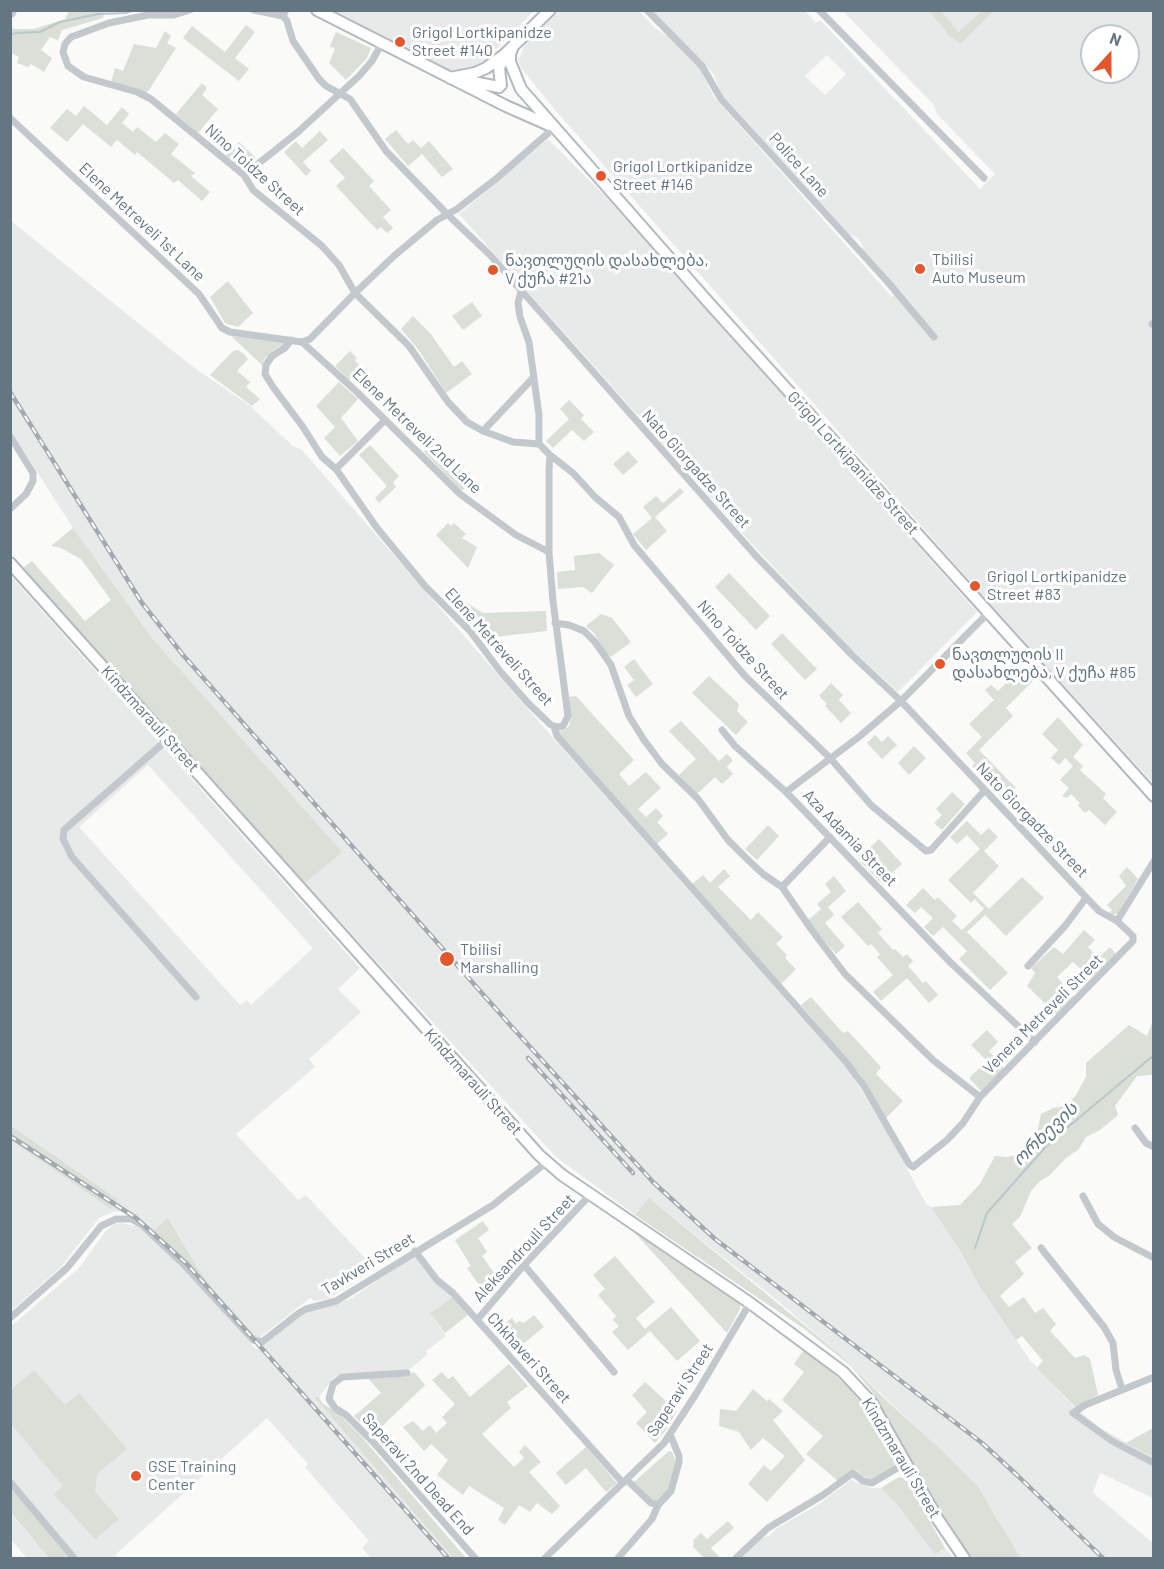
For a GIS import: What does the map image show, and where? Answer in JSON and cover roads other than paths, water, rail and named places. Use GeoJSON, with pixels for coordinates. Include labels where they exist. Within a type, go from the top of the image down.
{"type":"FeatureCollection","features":[{"type":"Feature","properties":{"kind":"street","name":"Nino Toidze Street"},"geometry":{"type":"LineString","coordinates":[[190,10],[174,15],[148,15],[109,23],[71,37],[65,44],[63,52],[68,66],[84,77],[137,92],[151,99],[243,175],[253,190],[332,255],[355,293],[409,346],[456,413],[466,422],[513,442],[539,444],[573,473],[595,497],[619,517],[634,546],[744,676],[830,758],[871,805],[929,852],[984,791]]}},
{"type":"Feature","properties":{"kind":"street"},"geometry":{"type":"LineString","coordinates":[[254,10],[284,13]]}},
{"type":"Feature","properties":{"kind":"street","name":"Grigol Lortkipanidze Street"},"geometry":{"type":"LineString","coordinates":[[317,10],[450,78],[555,127]]}},
{"type":"Feature","properties":{"kind":"street"},"geometry":{"type":"LineString","coordinates":[[450,78],[474,73],[496,61],[550,10]]}},
{"type":"Feature","properties":{"kind":"street","name":"Police Lane"},"geometry":{"type":"LineString","coordinates":[[647,10],[702,66],[721,99],[886,280],[934,337]]}},
{"type":"Feature","properties":{"kind":"street"},"geometry":{"type":"LineString","coordinates":[[819,10],[984,178]]}},
{"type":"Feature","properties":{"kind":"street","name":"Nato Giorgadze Street"},"geometry":{"type":"LineString","coordinates":[[284,13],[293,41],[312,72],[326,86],[350,99],[386,151],[490,255],[756,556],[900,701],[1065,873],[1086,898],[1104,915],[1117,921]]}},
{"type":"Feature","properties":{"kind":"street"},"geometry":{"type":"LineString","coordinates":[[243,175],[298,132],[340,93],[372,61],[382,43]]}},
{"type":"Feature","properties":{"kind":"street"},"geometry":{"type":"LineString","coordinates":[[509,50],[510,62],[520,87],[520,101],[505,105],[497,95],[500,86],[499,68],[509,50]]}},
{"type":"Feature","properties":{"kind":"street","name":"Grigol Lortkipanidze Street"},"geometry":{"type":"LineString","coordinates":[[450,78],[500,86]]}},
{"type":"Feature","properties":{"kind":"street"},"geometry":{"type":"LineString","coordinates":[[500,86],[510,81],[520,87]]}},
{"type":"Feature","properties":{"kind":"street","name":"Grigol Lortkipanidze Street"},"geometry":{"type":"LineString","coordinates":[[520,87],[718,314],[1154,796]]}},
{"type":"Feature","properties":{"kind":"street","name":"Elene Metreveli 1st Lane"},"geometry":{"type":"LineString","coordinates":[[10,118],[199,294],[222,328],[230,332],[291,340]]}},
{"type":"Feature","properties":{"kind":"street"},"geometry":{"type":"LineString","coordinates":[[291,340],[302,342],[310,339],[394,256],[497,178],[555,127]]}},
{"type":"Feature","properties":{"kind":"street"},"geometry":{"type":"LineString","coordinates":[[520,291],[518,303],[520,317],[529,342],[538,415],[539,444]]}},
{"type":"Feature","properties":{"kind":"street","name":"Elene Metreveli Street"},"geometry":{"type":"LineString","coordinates":[[291,340],[285,348],[268,360],[265,374],[322,457],[336,469],[377,528],[425,586],[470,631],[528,703],[554,726],[563,726],[568,716],[555,623]]}},
{"type":"Feature","properties":{"kind":"street","name":"Elene Metreveli 2nd Lane"},"geometry":{"type":"LineString","coordinates":[[302,342],[460,494],[516,535],[549,552]]}},
{"type":"Feature","properties":{"kind":"street"},"geometry":{"type":"LineString","coordinates":[[483,431],[533,378]]}},
{"type":"Feature","properties":{"kind":"street"},"geometry":{"type":"LineString","coordinates":[[336,469],[385,420]]}},
{"type":"Feature","properties":{"kind":"street"},"geometry":{"type":"LineString","coordinates":[[10,436],[33,473],[33,481],[26,494],[10,509]]}},
{"type":"Feature","properties":{"kind":"street"},"geometry":{"type":"LineString","coordinates":[[550,455],[549,552],[555,623],[570,625],[584,631],[595,642],[611,665],[629,716],[662,764],[698,799],[739,852],[763,874],[782,887],[845,974],[933,1060],[980,1097]]}},
{"type":"Feature","properties":{"kind":"street","name":"Kindzmarauli Street"},"geometry":{"type":"LineString","coordinates":[[10,563],[547,1162],[750,1303],[843,1372],[871,1402],[937,1518],[964,1558]]}},
{"type":"Feature","properties":{"kind":"street","name":"Aza Adamia Street"},"geometry":{"type":"LineString","coordinates":[[988,613],[900,701],[860,736],[786,792],[950,962],[1035,1042]]}},
{"type":"Feature","properties":{"kind":"street","name":"Venera Metreveli Street"},"geometry":{"type":"LineString","coordinates":[[554,726],[557,736],[846,1062],[864,1086],[906,1159],[913,1167],[947,1140],[963,1123],[980,1097],[1133,941],[1133,936],[1117,921]]}},
{"type":"Feature","properties":{"kind":"street"},"geometry":{"type":"LineString","coordinates":[[722,730],[735,746],[786,792]]}},
{"type":"Feature","properties":{"kind":"street"},"geometry":{"type":"LineString","coordinates":[[168,739],[64,830],[63,839],[72,857],[196,997]]}},
{"type":"Feature","properties":{"kind":"street"},"geometry":{"type":"LineString","coordinates":[[782,887],[830,837]]}},
{"type":"Feature","properties":{"kind":"street"},"geometry":{"type":"LineString","coordinates":[[1117,921],[1154,861]]}},
{"type":"Feature","properties":{"kind":"street"},"geometry":{"type":"LineString","coordinates":[[1028,966],[1065,926],[1086,898]]}},
{"type":"Feature","properties":{"kind":"street"},"geometry":{"type":"LineString","coordinates":[[1135,1128],[1146,1143],[1154,1147]]}},
{"type":"Feature","properties":{"kind":"street","name":"Tavkveri Street"},"geometry":{"type":"LineString","coordinates":[[10,1318],[67,1268],[101,1226],[116,1219],[131,1219],[142,1225],[184,1265],[243,1330],[258,1343],[262,1342],[306,1309],[336,1301],[493,1205],[547,1162]]}},
{"type":"Feature","properties":{"kind":"street","name":"Aleksandrouli Street"},"geometry":{"type":"LineString","coordinates":[[477,1320],[524,1265],[591,1194]]}},
{"type":"Feature","properties":{"kind":"street"},"geometry":{"type":"LineString","coordinates":[[1083,1197],[1098,1224],[1114,1237],[1154,1258]]}},
{"type":"Feature","properties":{"kind":"street"},"geometry":{"type":"LineString","coordinates":[[1041,1248],[1104,1327],[1113,1343],[1116,1370],[1122,1389]]}},
{"type":"Feature","properties":{"kind":"street","name":"Chkhaveri Street"},"geometry":{"type":"LineString","coordinates":[[415,1251],[437,1280],[453,1293],[625,1481],[651,1503],[658,1505]]}},
{"type":"Feature","properties":{"kind":"street"},"geometry":{"type":"LineString","coordinates":[[524,1265],[614,1371]]}},
{"type":"Feature","properties":{"kind":"street","name":"Saperavi Street"},"geometry":{"type":"LineString","coordinates":[[544,1558],[655,1453],[670,1434],[750,1303]]}},
{"type":"Feature","properties":{"kind":"street","name":"Saperavi 2nd Dead End"},"geometry":{"type":"LineString","coordinates":[[407,1374],[342,1377],[333,1384],[329,1399],[335,1408],[346,1414],[373,1442],[475,1558]]}},
{"type":"Feature","properties":{"kind":"street"},"geometry":{"type":"LineString","coordinates":[[1154,1377],[1085,1405],[1073,1413],[1112,1440],[1154,1463]]}},
{"type":"Feature","properties":{"kind":"street"},"geometry":{"type":"LineString","coordinates":[[618,1558],[652,1519],[658,1505],[671,1491],[679,1456],[670,1434]]}},
{"type":"Feature","properties":{"kind":"street"},"geometry":{"type":"LineString","coordinates":[[736,1558],[768,1528],[823,1495],[853,1473],[868,1483],[876,1482],[906,1463]]}},
{"type":"Feature","properties":{"kind":"street"},"geometry":{"type":"LineString","coordinates":[[10,1482],[74,1558]]}},
{"type":"Feature","properties":{"kind":"waterway"},"geometry":{"type":"LineString","coordinates":[[10,36],[15,33],[40,32],[60,22],[98,14],[126,13],[134,10]]}},
{"type":"Feature","properties":{"kind":"waterway","name":"ორხევის"},"geometry":{"type":"LineString","coordinates":[[975,1248],[987,1213],[1049,1143],[1154,1055]]}},
{"type":"Feature","properties":{"kind":"railway"},"geometry":{"type":"LineString","coordinates":[[10,392],[142,603],[183,655],[511,1026],[653,1182],[715,1239],[982,1443],[1103,1558]]}},
{"type":"Feature","properties":{"kind":"railway"},"geometry":{"type":"LineString","coordinates":[[528,1058],[633,1173]]}},
{"type":"Feature","properties":{"kind":"railway"},"geometry":{"type":"LineString","coordinates":[[10,1136],[136,1218],[187,1264],[448,1558]]}},
{"type":"Feature","properties":{"kind":"place","name":"Grigol Lortkipanidze Street #140"},"geometry":{"type":"Point","coordinates":[400,42]}},
{"type":"Feature","properties":{"kind":"place","name":"Grigol Lortkipanidze Street #146"},"geometry":{"type":"Point","coordinates":[601,176]}},
{"type":"Feature","properties":{"kind":"place","name":"Tbilisi Auto Museum"},"geometry":{"type":"Point","coordinates":[920,269]}},
{"type":"Feature","properties":{"kind":"place","name":"ნავთლუღის დასახლება, V ქუჩა #21ა"},"geometry":{"type":"Point","coordinates":[493,270]}},
{"type":"Feature","properties":{"kind":"place","name":"Grigol Lortkipanidze Street #83"},"geometry":{"type":"Point","coordinates":[975,586]}},
{"type":"Feature","properties":{"kind":"place","name":"ნავთლუღის II დასახლება, V ქუჩა #85"},"geometry":{"type":"Point","coordinates":[940,664]}},
{"type":"Feature","properties":{"kind":"place","name":"Tbilisi Marshalling"},"geometry":{"type":"Point","coordinates":[447,959]}},
{"type":"Feature","properties":{"kind":"place","name":"GSE Training Center"},"geometry":{"type":"Point","coordinates":[136,1476]}}]}
